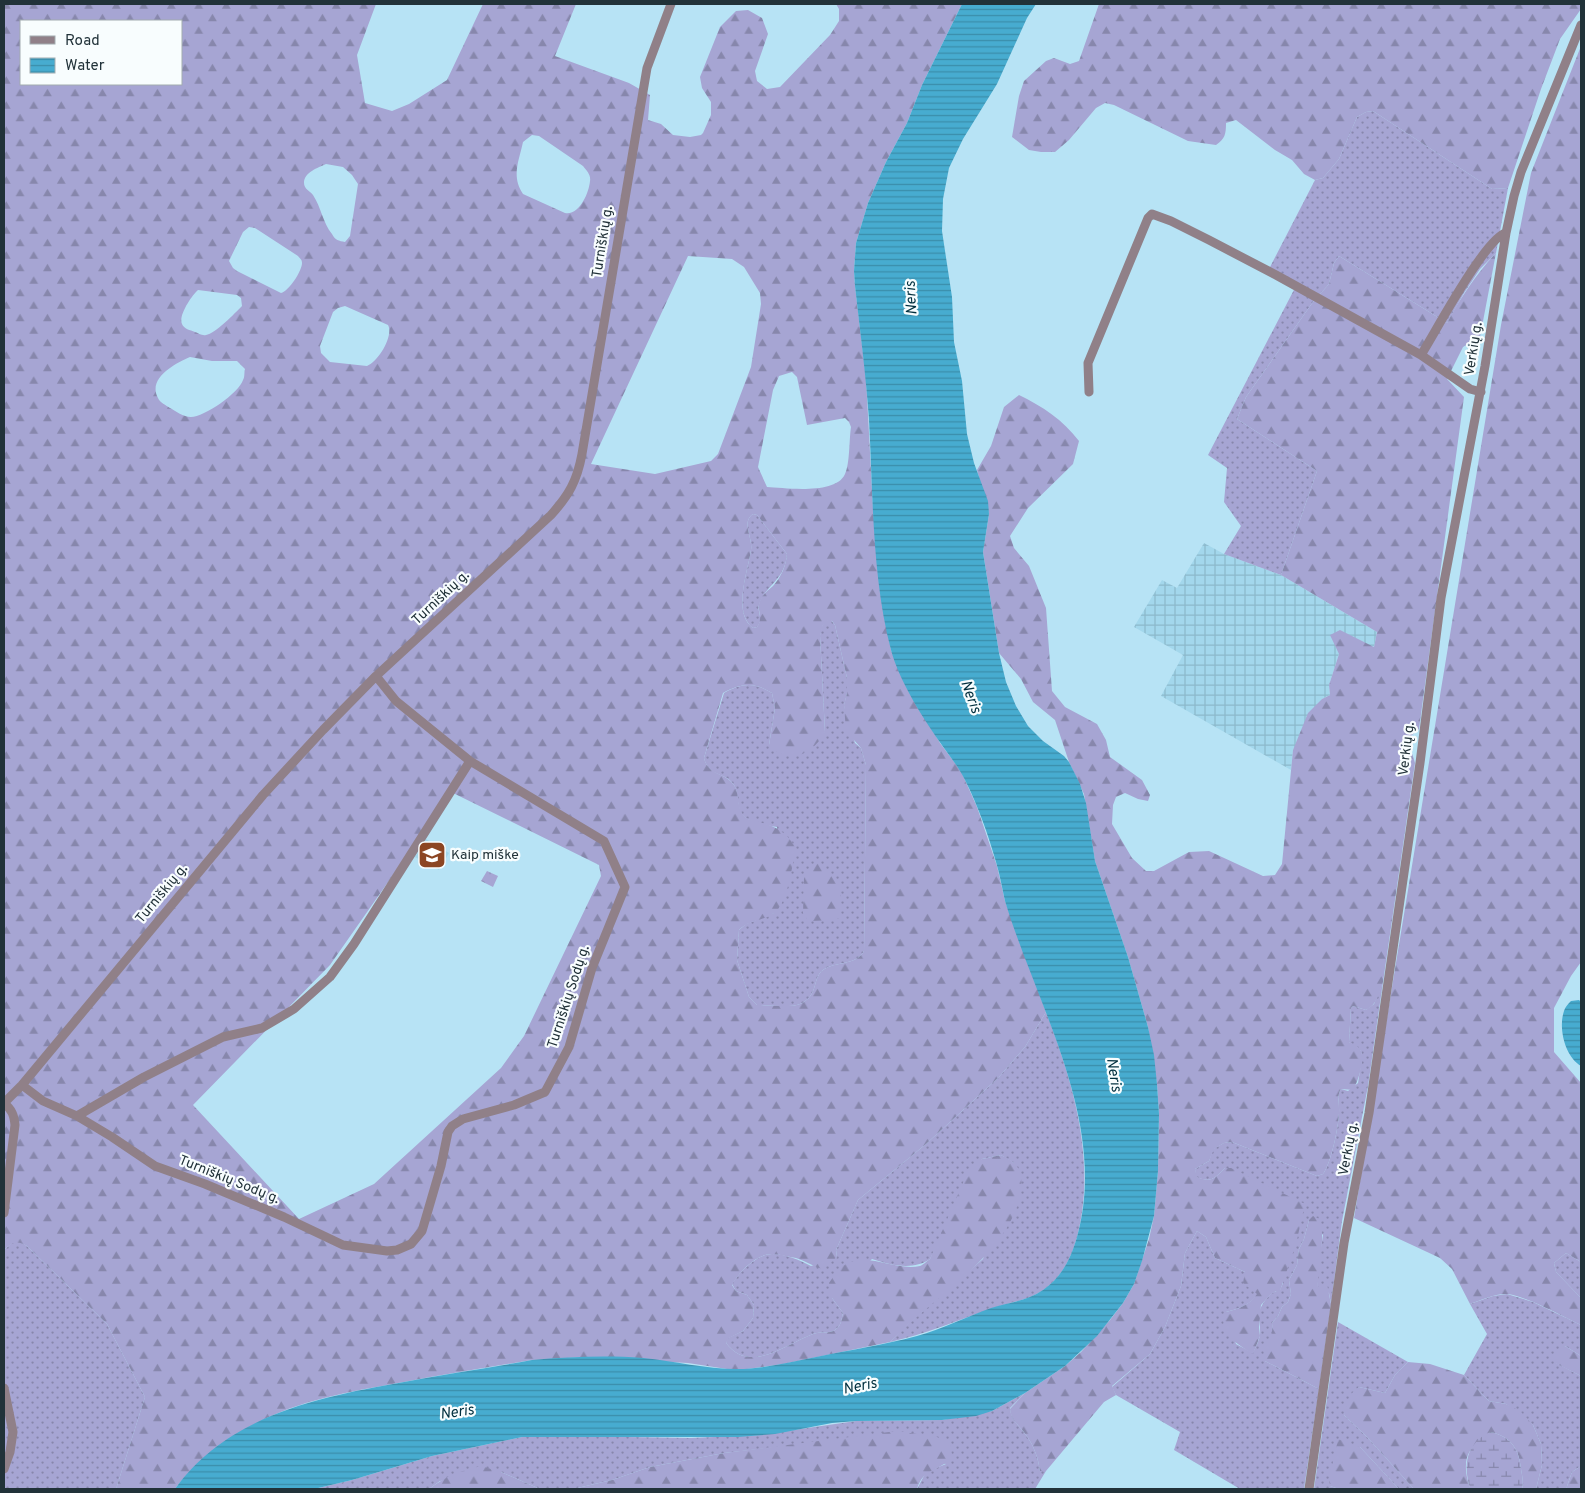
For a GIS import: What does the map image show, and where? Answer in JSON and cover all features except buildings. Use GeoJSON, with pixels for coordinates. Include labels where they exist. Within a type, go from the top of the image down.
{"type":"FeatureCollection","features":[{"type":"Feature","properties":{"kind":"street","name":"Turniškių g."},"geometry":{"type":"LineString","coordinates":[[4,1103],[22,1085],[262,795],[376,676],[551,516],[574,485],[582,454],[646,68],[672,4]]}},
{"type":"Feature","properties":{"kind":"street","name":"Verkių g."},"geometry":{"type":"LineString","coordinates":[[1312,1488],[1344,1243],[1369,1113],[1421,756],[1441,598],[1481,392],[1506,232],[1521,172],[1581,25]]}},
{"type":"Feature","properties":{"kind":"street"},"geometry":{"type":"LineString","coordinates":[[1089,392],[1088,363],[1148,218],[1152,214],[1171,221],[1259,266],[1421,355],[1470,389],[1481,392]]}},
{"type":"Feature","properties":{"kind":"street"},"geometry":{"type":"LineString","coordinates":[[1421,355],[1481,257],[1501,234],[1506,232]]}},
{"type":"Feature","properties":{"kind":"street","name":"Turniškių Sodų g."},"geometry":{"type":"LineString","coordinates":[[22,1085],[43,1101],[77,1116],[155,1166],[266,1209],[343,1245],[387,1251],[397,1250],[410,1244],[422,1231],[441,1166],[448,1132],[452,1126],[463,1120],[514,1105],[545,1092],[570,1048],[592,968],[624,887],[604,841],[470,761],[396,701],[376,676]]}},
{"type":"Feature","properties":{"kind":"street"},"geometry":{"type":"LineString","coordinates":[[77,1116],[144,1077],[223,1037],[262,1028],[294,1009],[318,989],[341,963],[354,944],[470,761]]}},
{"type":"Feature","properties":{"kind":"street"},"geometry":{"type":"LineString","coordinates":[[4,1103],[11,1109],[15,1125],[4,1213]]}},
{"type":"Feature","properties":{"kind":"street"},"geometry":{"type":"LineString","coordinates":[[4,1388],[13,1432],[10,1452],[4,1468]]}},
{"type":"Feature","properties":{"kind":"shaded area"},"geometry":{"type":"Polygon","coordinates":[[[1204,543],[1224,554],[1281,575],[1377,632],[1374,647],[1361,642],[1339,654],[1329,685],[1330,695],[1322,699],[1293,750],[1291,770],[1161,696],[1183,655],[1134,627],[1162,580],[1177,588],[1204,543]]]}},
{"type":"Feature","properties":{"kind":"shaded area","name":"Kaip miške"},"geometry":{"type":"Polygon","coordinates":[[[426,839],[449,853],[439,870],[415,857],[426,839]]]}},
{"type":"Feature","properties":{"kind":"green space"},"geometry":{"type":"Polygon","coordinates":[[[4,4],[376,4],[357,55],[365,103],[392,111],[409,104],[447,80],[483,4],[576,4],[555,56],[629,83],[650,95],[648,120],[661,124],[673,135],[690,137],[703,133],[711,115],[711,102],[702,88],[700,77],[720,27],[736,11],[748,10],[762,18],[768,34],[755,71],[757,81],[767,89],[780,87],[830,35],[839,21],[839,9],[836,4],[962,4],[922,85],[907,123],[886,162],[868,203],[856,243],[854,271],[866,378],[873,508],[879,579],[891,650],[909,691],[940,743],[961,771],[977,807],[997,866],[1005,901],[1046,1012],[1025,1047],[998,1078],[926,1144],[858,1200],[836,1250],[837,1257],[822,1269],[796,1258],[775,1254],[766,1255],[754,1260],[744,1269],[732,1285],[736,1291],[747,1295],[754,1305],[753,1318],[743,1331],[729,1338],[726,1343],[736,1352],[746,1356],[757,1357],[780,1350],[813,1334],[835,1330],[840,1324],[843,1313],[832,1298],[829,1283],[838,1270],[847,1263],[867,1260],[910,1267],[924,1264],[930,1259],[969,1169],[982,1159],[1001,1155],[1017,1166],[1021,1176],[1021,1191],[1014,1214],[1002,1235],[967,1274],[890,1342],[783,1364],[747,1369],[727,1369],[688,1363],[585,1357],[532,1360],[351,1392],[301,1405],[255,1424],[232,1437],[210,1454],[175,1489],[116,1489],[145,1397],[107,1324],[27,1246],[20,1243],[10,1245],[4,1250],[4,4]],[[532,135],[523,142],[518,162],[517,181],[523,194],[565,213],[575,211],[582,203],[588,191],[590,179],[587,171],[583,166],[539,136],[532,135]],[[326,164],[309,173],[306,176],[304,185],[316,200],[326,225],[333,236],[337,240],[345,242],[350,236],[358,184],[343,167],[326,164]],[[249,227],[243,232],[229,261],[237,271],[281,293],[288,289],[300,271],[302,262],[298,256],[255,228],[249,227]],[[688,256],[591,464],[655,474],[711,461],[718,454],[751,367],[761,304],[760,293],[744,267],[732,259],[688,256]],[[198,290],[186,306],[181,320],[184,327],[203,335],[210,334],[225,323],[242,306],[241,298],[237,295],[198,290]],[[345,306],[333,312],[320,346],[321,353],[330,362],[367,366],[371,364],[387,342],[389,335],[388,325],[345,306]],[[190,357],[178,363],[160,378],[156,384],[156,391],[162,403],[185,416],[197,416],[212,409],[235,391],[244,379],[245,369],[237,361],[212,361],[190,357]],[[792,372],[779,376],[773,390],[758,467],[767,487],[810,489],[821,488],[840,481],[847,470],[849,458],[851,427],[849,422],[845,418],[807,425],[797,377],[792,372]],[[753,514],[750,517],[748,526],[751,550],[742,602],[743,612],[753,628],[759,624],[759,604],[761,599],[781,575],[786,563],[787,554],[757,515],[753,514]],[[828,620],[823,625],[820,636],[825,732],[820,740],[800,755],[792,756],[784,755],[769,745],[775,708],[772,693],[766,689],[748,685],[736,687],[723,693],[704,758],[709,768],[734,785],[740,809],[745,817],[780,831],[789,838],[796,848],[786,893],[779,908],[770,916],[747,924],[739,930],[737,960],[749,997],[757,1005],[785,1006],[796,1005],[806,1001],[813,992],[817,978],[823,970],[833,965],[856,959],[864,951],[866,765],[861,748],[846,731],[844,705],[847,693],[847,678],[835,625],[832,621],[828,620]],[[451,792],[330,965],[193,1105],[299,1219],[374,1184],[501,1068],[524,1036],[601,876],[599,865],[451,792]]]}},
{"type":"Feature","properties":{"kind":"green space"},"geometry":{"type":"Polygon","coordinates":[[[1099,4],[1581,4],[1581,9],[1560,39],[1508,188],[1492,189],[1373,111],[1366,112],[1357,117],[1339,159],[1323,178],[1315,180],[1304,174],[1292,160],[1275,150],[1236,120],[1226,123],[1224,136],[1216,145],[1188,141],[1114,105],[1105,103],[1096,108],[1069,140],[1055,152],[1029,150],[1012,137],[1019,96],[1024,81],[1046,61],[1054,58],[1070,64],[1079,61],[1099,4]]]}},
{"type":"Feature","properties":{"kind":"green space"},"geometry":{"type":"Polygon","coordinates":[[[1581,46],[1581,962],[1571,976],[1554,1008],[1554,1052],[1581,1083],[1581,1262],[1566,1253],[1554,1263],[1556,1272],[1581,1298],[1581,1325],[1535,1303],[1508,1294],[1494,1296],[1470,1304],[1452,1269],[1440,1258],[1354,1218],[1501,325],[1531,173],[1581,46]]]}},
{"type":"Feature","properties":{"kind":"green space"},"geometry":{"type":"Polygon","coordinates":[[[1373,111],[1492,189],[1508,188],[1496,253],[1480,269],[1447,323],[1339,256],[1334,263],[1329,284],[1313,302],[1246,397],[1237,419],[1317,471],[1281,575],[1224,554],[1241,526],[1224,502],[1227,468],[1208,455],[1297,284],[1269,269],[1315,180],[1323,178],[1339,159],[1357,117],[1366,112],[1373,111]]]}},
{"type":"Feature","properties":{"kind":"green space"},"geometry":{"type":"Polygon","coordinates":[[[1496,253],[1480,337],[1463,347],[1447,379],[1464,397],[1419,729],[1411,736],[1405,736],[1404,744],[1412,753],[1415,763],[1383,982],[1377,998],[1370,1008],[1366,1010],[1353,1006],[1351,1008],[1349,1042],[1360,1049],[1362,1065],[1353,1090],[1341,1089],[1339,1093],[1338,1123],[1329,1161],[1323,1174],[1317,1176],[1232,1142],[1224,1143],[1214,1149],[1209,1161],[1195,1169],[1197,1177],[1209,1180],[1225,1168],[1231,1168],[1305,1204],[1296,1244],[1280,1291],[1270,1295],[1261,1305],[1260,1336],[1253,1354],[1230,1337],[1224,1326],[1224,1319],[1226,1312],[1247,1304],[1257,1294],[1243,1283],[1245,1272],[1215,1258],[1206,1237],[1197,1231],[1185,1253],[1181,1286],[1165,1327],[1150,1354],[1112,1386],[1116,1395],[1104,1402],[1046,1471],[1040,1471],[1037,1456],[1026,1435],[1014,1420],[1010,1409],[1025,1393],[1065,1366],[1081,1352],[1110,1320],[1134,1284],[1149,1239],[1154,1216],[1158,1171],[1159,1114],[1157,1084],[1148,1027],[1128,957],[1095,861],[1084,794],[1069,762],[1055,720],[1033,702],[1021,679],[999,653],[983,552],[989,514],[977,470],[991,446],[1004,407],[1019,395],[1052,414],[1079,441],[1073,464],[1028,508],[1010,536],[1014,548],[1029,566],[1046,608],[1052,691],[1065,707],[1097,724],[1106,740],[1110,757],[1142,780],[1150,795],[1148,801],[1125,793],[1116,797],[1113,805],[1112,824],[1132,858],[1146,871],[1154,871],[1189,852],[1209,851],[1263,876],[1275,875],[1282,864],[1293,750],[1308,713],[1322,699],[1330,695],[1329,685],[1339,654],[1330,635],[1340,630],[1374,647],[1377,632],[1281,575],[1317,471],[1237,419],[1246,397],[1313,302],[1329,284],[1334,263],[1339,256],[1447,323],[1469,286],[1496,253]]]}},
{"type":"Feature","properties":{"kind":"green space"},"geometry":{"type":"Polygon","coordinates":[[[753,514],[757,515],[787,554],[783,571],[762,598],[759,605],[760,621],[757,627],[753,628],[743,612],[742,602],[751,550],[748,521],[753,514]]]}},
{"type":"Feature","properties":{"kind":"green space"},"geometry":{"type":"Polygon","coordinates":[[[830,619],[835,625],[847,678],[847,693],[844,706],[855,743],[861,748],[866,765],[864,951],[856,959],[833,965],[823,970],[817,978],[813,992],[806,1001],[796,1005],[785,1006],[757,1005],[749,997],[737,960],[739,930],[746,924],[774,913],[777,827],[757,823],[746,818],[740,811],[734,785],[726,778],[713,772],[706,764],[704,758],[724,693],[737,687],[754,686],[766,689],[772,693],[775,708],[769,745],[825,732],[820,636],[821,628],[830,619]]]}},
{"type":"Feature","properties":{"kind":"green space"},"geometry":{"type":"Polygon","coordinates":[[[818,862],[841,884],[841,913],[839,918],[835,920],[811,921],[803,913],[804,878],[813,865],[818,862]]]}},
{"type":"Feature","properties":{"kind":"green space"},"geometry":{"type":"Polygon","coordinates":[[[487,871],[498,876],[493,887],[481,881],[487,871]]]}},
{"type":"Feature","properties":{"kind":"green space"},"geometry":{"type":"Polygon","coordinates":[[[1383,982],[1368,1086],[1342,1221],[1331,1304],[1329,1293],[1318,1287],[1317,1273],[1323,1235],[1309,1220],[1299,1249],[1297,1265],[1289,1280],[1291,1294],[1288,1302],[1282,1307],[1272,1323],[1273,1333],[1265,1361],[1319,1389],[1304,1489],[1240,1489],[1174,1450],[1180,1432],[1116,1395],[1112,1387],[1150,1354],[1165,1327],[1181,1286],[1185,1253],[1197,1231],[1206,1237],[1215,1258],[1245,1272],[1258,1294],[1248,1304],[1226,1312],[1236,1344],[1253,1353],[1260,1335],[1259,1312],[1263,1303],[1270,1295],[1280,1290],[1283,1283],[1225,1168],[1209,1180],[1196,1177],[1195,1169],[1209,1161],[1213,1149],[1224,1143],[1232,1142],[1317,1176],[1323,1174],[1332,1152],[1339,1114],[1338,1098],[1340,1091],[1341,1089],[1348,1091],[1358,1083],[1362,1058],[1361,1051],[1349,1042],[1351,1008],[1353,1006],[1366,1010],[1374,1004],[1383,982]]]}},
{"type":"Feature","properties":{"kind":"green space"},"geometry":{"type":"Polygon","coordinates":[[[1046,1012],[1073,1094],[1083,1151],[1084,1180],[1083,1208],[1077,1237],[1062,1271],[1052,1283],[1026,1299],[890,1342],[902,1329],[983,1259],[1014,1163],[1001,1155],[982,1159],[930,1259],[916,1265],[901,1266],[872,1259],[832,1298],[843,1313],[840,1324],[835,1330],[813,1334],[780,1350],[757,1357],[746,1356],[736,1352],[726,1343],[728,1338],[743,1331],[753,1318],[754,1305],[747,1295],[736,1291],[732,1284],[739,1274],[749,1264],[766,1255],[777,1254],[787,1256],[811,1266],[837,1257],[836,1250],[858,1200],[926,1144],[998,1078],[1025,1047],[1046,1012]]]}},
{"type":"Feature","properties":{"kind":"green space"},"geometry":{"type":"Polygon","coordinates":[[[1313,1216],[1319,1219],[1322,1236],[1318,1287],[1327,1284],[1331,1304],[1319,1389],[1265,1361],[1263,1347],[1271,1336],[1272,1323],[1282,1307],[1288,1302],[1291,1294],[1289,1280],[1297,1265],[1299,1249],[1309,1220],[1313,1216]]]}},
{"type":"Feature","properties":{"kind":"green space"},"geometry":{"type":"Polygon","coordinates":[[[18,1241],[27,1246],[107,1324],[145,1397],[116,1489],[4,1489],[4,1250],[13,1242],[18,1241]]]}},
{"type":"Feature","properties":{"kind":"green space"},"geometry":{"type":"Polygon","coordinates":[[[1566,1253],[1581,1262],[1581,1298],[1556,1272],[1554,1263],[1566,1253]]]}},
{"type":"Feature","properties":{"kind":"green space"},"geometry":{"type":"Polygon","coordinates":[[[1507,1294],[1533,1302],[1581,1325],[1581,1356],[1565,1346],[1556,1363],[1581,1376],[1581,1466],[1572,1472],[1566,1489],[1536,1489],[1542,1465],[1541,1444],[1533,1425],[1506,1404],[1489,1401],[1464,1375],[1487,1334],[1470,1304],[1493,1296],[1507,1294]]]}},
{"type":"Feature","properties":{"kind":"green space"},"geometry":{"type":"Polygon","coordinates":[[[1338,1322],[1408,1362],[1395,1375],[1385,1393],[1359,1387],[1344,1415],[1367,1437],[1414,1489],[1399,1489],[1360,1447],[1330,1486],[1339,1489],[1314,1489],[1338,1322]]]}},
{"type":"Feature","properties":{"kind":"green space"},"geometry":{"type":"Polygon","coordinates":[[[1565,1346],[1581,1356],[1581,1376],[1555,1363],[1555,1352],[1565,1346]]]}},
{"type":"Feature","properties":{"kind":"green space"},"geometry":{"type":"Polygon","coordinates":[[[1408,1362],[1430,1364],[1464,1375],[1489,1401],[1506,1404],[1520,1411],[1533,1425],[1541,1444],[1542,1465],[1536,1489],[1522,1489],[1520,1462],[1513,1444],[1509,1440],[1490,1432],[1474,1446],[1466,1460],[1466,1470],[1471,1489],[1414,1489],[1367,1437],[1344,1415],[1352,1393],[1355,1390],[1359,1387],[1385,1393],[1395,1375],[1408,1362]]]}},
{"type":"Feature","properties":{"kind":"green space"},"geometry":{"type":"Polygon","coordinates":[[[1025,1393],[1010,1408],[1014,1420],[1026,1435],[1037,1456],[1040,1471],[1046,1471],[1035,1489],[917,1489],[926,1472],[946,1464],[811,1443],[724,1453],[650,1467],[612,1480],[573,1489],[540,1489],[501,1472],[440,1481],[429,1489],[314,1489],[352,1480],[432,1456],[522,1437],[691,1438],[759,1435],[856,1421],[942,1420],[992,1411],[1025,1393]]]}},
{"type":"Feature","properties":{"kind":"green space"},"geometry":{"type":"Polygon","coordinates":[[[897,1431],[937,1437],[950,1444],[952,1456],[942,1465],[928,1473],[917,1489],[573,1489],[612,1480],[650,1467],[724,1453],[897,1431]]]}},
{"type":"Feature","properties":{"kind":"green space"},"geometry":{"type":"Polygon","coordinates":[[[1490,1432],[1509,1440],[1516,1450],[1520,1462],[1522,1489],[1470,1488],[1467,1471],[1468,1456],[1476,1442],[1490,1432]]]}},
{"type":"Feature","properties":{"kind":"green space"},"geometry":{"type":"Polygon","coordinates":[[[1338,1439],[1360,1447],[1399,1489],[1339,1489],[1330,1486],[1329,1480],[1338,1439]]]}},
{"type":"Feature","properties":{"kind":"green space"},"geometry":{"type":"Polygon","coordinates":[[[481,1466],[501,1472],[540,1489],[429,1489],[454,1474],[481,1466]]]}},
{"type":"Feature","properties":{"kind":"green space"},"geometry":{"type":"Polygon","coordinates":[[[1581,1466],[1581,1489],[1566,1489],[1572,1472],[1581,1466]]]}},
{"type":"Feature","properties":{"kind":"water","name":"Neris"},"geometry":{"type":"Polygon","coordinates":[[[962,4],[1036,4],[1027,18],[997,84],[963,139],[949,168],[943,199],[942,231],[952,297],[954,342],[962,381],[967,434],[974,463],[988,501],[989,514],[983,552],[999,653],[1006,682],[1016,706],[1028,726],[1043,741],[1064,756],[1080,784],[1086,803],[1095,861],[1128,957],[1154,1055],[1159,1114],[1158,1171],[1154,1216],[1134,1284],[1123,1303],[1097,1336],[1065,1366],[1025,1393],[992,1411],[976,1416],[942,1420],[832,1423],[775,1434],[738,1437],[522,1437],[432,1456],[352,1480],[314,1489],[175,1489],[197,1464],[221,1443],[248,1427],[278,1413],[308,1403],[372,1388],[532,1360],[629,1357],[714,1368],[737,1369],[777,1365],[917,1336],[991,1308],[1025,1299],[1037,1294],[1050,1285],[1069,1260],[1077,1237],[1084,1194],[1084,1151],[1077,1109],[1065,1066],[1005,901],[993,852],[974,800],[965,780],[911,697],[899,673],[891,650],[885,623],[877,565],[868,403],[854,271],[856,243],[868,203],[886,162],[907,123],[922,85],[962,4]]]}},
{"type":"Feature","properties":{"kind":"water"},"geometry":{"type":"Polygon","coordinates":[[[1579,1000],[1581,1002],[1581,1066],[1575,1062],[1567,1049],[1562,1026],[1562,1018],[1566,1007],[1571,1001],[1579,1000]]]}},
{"type":"Feature","properties":{"kind":"place","name":"Kaip miške"},"geometry":{"type":"Point","coordinates":[432,855]}}]}
